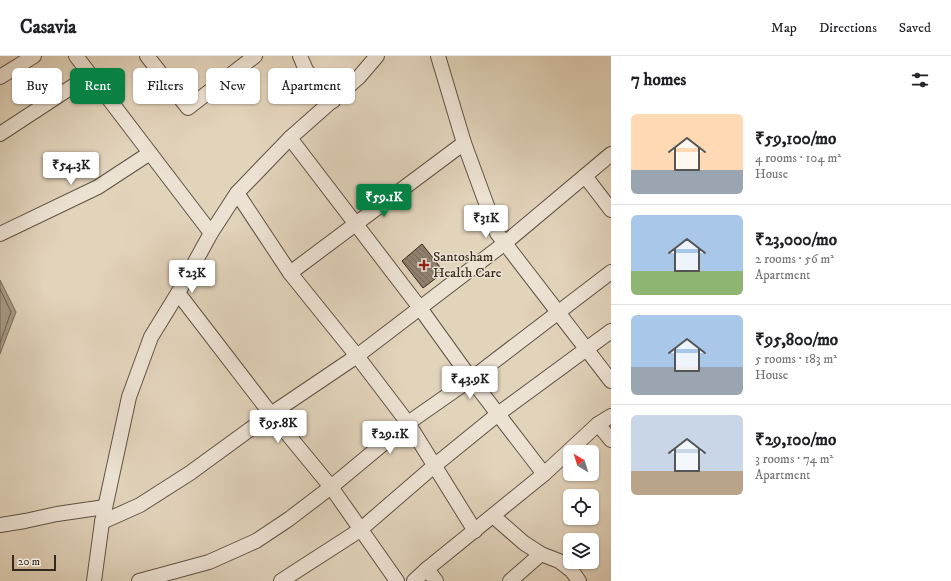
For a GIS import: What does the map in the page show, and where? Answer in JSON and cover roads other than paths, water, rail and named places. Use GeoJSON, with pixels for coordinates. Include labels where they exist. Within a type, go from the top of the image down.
{"type":"FeatureCollection","features":[{"type":"Feature","properties":{"kind":"street"},"geometry":{"type":"LineString","coordinates":[[0,77],[34,56]]}},
{"type":"Feature","properties":{"kind":"street"},"geometry":{"type":"LineString","coordinates":[[76,56],[85,68]]}},
{"type":"Feature","properties":{"kind":"street"},"geometry":{"type":"LineString","coordinates":[[147,56],[188,108],[255,56]]}},
{"type":"Feature","properties":{"kind":"street"},"geometry":{"type":"LineString","coordinates":[[300,56],[305,68]]}},
{"type":"Feature","properties":{"kind":"street"},"geometry":{"type":"LineString","coordinates":[[355,81],[377,56]]}},
{"type":"Feature","properties":{"kind":"street"},"geometry":{"type":"LineString","coordinates":[[438,56],[464,143],[497,233],[611,381]]}},
{"type":"Feature","properties":{"kind":"street"},"geometry":{"type":"LineString","coordinates":[[0,134],[70,89]]}},
{"type":"Feature","properties":{"kind":"street"},"geometry":{"type":"LineString","coordinates":[[112,104],[211,233]]}},
{"type":"Feature","properties":{"kind":"street"},"geometry":{"type":"LineString","coordinates":[[94,581],[102,522],[129,397],[151,337],[236,193],[290,138],[330,104]]}},
{"type":"Feature","properties":{"kind":"street"},"geometry":{"type":"LineString","coordinates":[[290,138],[544,474]]}},
{"type":"Feature","properties":{"kind":"street"},"geometry":{"type":"LineString","coordinates":[[290,273],[464,143]]}},
{"type":"Feature","properties":{"kind":"street"},"geometry":{"type":"LineString","coordinates":[[0,234],[98,187],[150,153]]}},
{"type":"Feature","properties":{"kind":"street"},"geometry":{"type":"LineString","coordinates":[[102,522],[140,505],[190,473],[271,414],[357,356],[505,243],[611,154]]}},
{"type":"Feature","properties":{"kind":"street"},"geometry":{"type":"LineString","coordinates":[[585,176],[611,210]]}},
{"type":"Feature","properties":{"kind":"street"},"geometry":{"type":"LineString","coordinates":[[236,193],[290,273],[357,356],[408,423],[475,531]]}},
{"type":"Feature","properties":{"kind":"street"},"geometry":{"type":"LineString","coordinates":[[139,581],[209,562],[256,541],[289,519],[331,487],[408,423],[471,379],[611,272]]}},
{"type":"Feature","properties":{"kind":"street"},"geometry":{"type":"LineString","coordinates":[[178,293],[271,414],[331,487],[397,581]]}},
{"type":"Feature","properties":{"kind":"street"},"geometry":{"type":"LineString","coordinates":[[281,581],[360,530],[434,466],[498,414],[611,331]]}},
{"type":"Feature","properties":{"kind":"street"},"geometry":{"type":"LineString","coordinates":[[414,581],[544,474],[598,424],[611,416]]}},
{"type":"Feature","properties":{"kind":"street"},"geometry":{"type":"LineString","coordinates":[[598,424],[611,440]]}},
{"type":"Feature","properties":{"kind":"street"},"geometry":{"type":"LineString","coordinates":[[0,525],[57,514],[105,507]]}},
{"type":"Feature","properties":{"kind":"street"},"geometry":{"type":"LineString","coordinates":[[493,516],[524,543],[541,554],[559,561],[572,571],[579,581]]}},
{"type":"Feature","properties":{"kind":"street"},"geometry":{"type":"LineString","coordinates":[[510,581],[541,554]]}},
{"type":"Feature","properties":{"kind":"street"},"geometry":{"type":"LineString","coordinates":[[427,569],[436,581]]}},
{"type":"Feature","properties":{"kind":"water"},"geometry":{"type":"Polygon","coordinates":[[[0,280],[16,312],[0,354],[0,280]]]}},
{"type":"Feature","properties":{"kind":"place","name":"Santosham Health Care"},"geometry":{"type":"Point","coordinates":[424,265]}}]}
